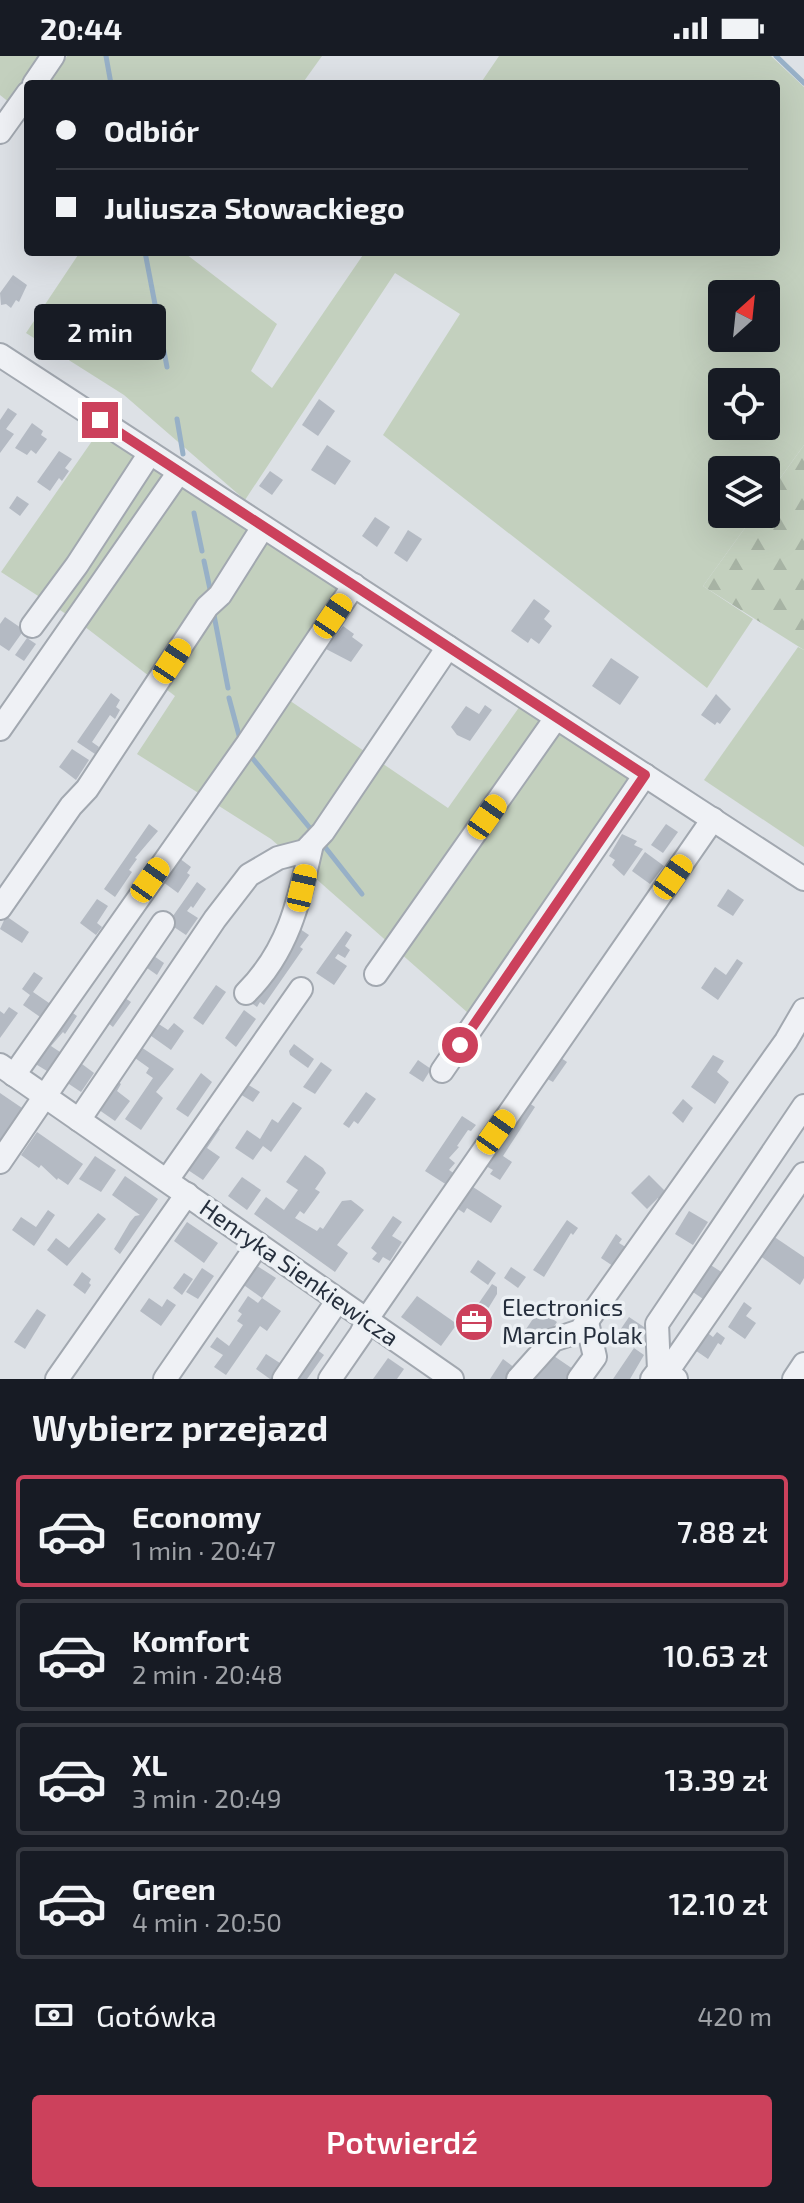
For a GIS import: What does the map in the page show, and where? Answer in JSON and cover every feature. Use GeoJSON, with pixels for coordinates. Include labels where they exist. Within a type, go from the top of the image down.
{"type":"FeatureCollection","features":[{"type":"Feature","properties":{"kind":"street"},"geometry":{"type":"LineString","coordinates":[[37,80],[53,56]]}},
{"type":"Feature","properties":{"kind":"street"},"geometry":{"type":"LineString","coordinates":[[0,132],[24,99]]}},
{"type":"Feature","properties":{"kind":"street"},"geometry":{"type":"LineString","coordinates":[[0,355],[804,879]]}},
{"type":"Feature","properties":{"kind":"street"},"geometry":{"type":"LineString","coordinates":[[32,626],[77,565],[150,453]]}},
{"type":"Feature","properties":{"kind":"street"},"geometry":{"type":"LineString","coordinates":[[0,729],[179,472]]}},
{"type":"Feature","properties":{"kind":"street"},"geometry":{"type":"LineString","coordinates":[[0,908],[71,806],[87,789],[263,527]]}},
{"type":"Feature","properties":{"kind":"street"},"geometry":{"type":"LineString","coordinates":[[5,1072],[248,743],[354,585]]}},
{"type":"Feature","properties":{"kind":"street"},"geometry":{"type":"LineString","coordinates":[[79,1120],[215,919],[249,875],[278,858],[305,851],[323,832],[448,647]]}},
{"type":"Feature","properties":{"kind":"street"},"geometry":{"type":"LineString","coordinates":[[376,974],[556,718]]}},
{"type":"Feature","properties":{"kind":"street"},"geometry":{"type":"LineString","coordinates":[[442,1071],[645,775]]}},
{"type":"Feature","properties":{"kind":"street"},"geometry":{"type":"LineString","coordinates":[[330,1379],[713,819]]}},
{"type":"Feature","properties":{"kind":"street"},"geometry":{"type":"LineString","coordinates":[[246,993],[265,975],[286,940],[312,844]]}},
{"type":"Feature","properties":{"kind":"street"},"geometry":{"type":"LineString","coordinates":[[0,1162],[163,923]]}},
{"type":"Feature","properties":{"kind":"street"},"geometry":{"type":"LineString","coordinates":[[167,1180],[301,989]]}},
{"type":"Feature","properties":{"kind":"street"},"geometry":{"type":"LineString","coordinates":[[518,1379],[553,1340],[580,1331],[587,1322],[786,1041],[804,1010]]}},
{"type":"Feature","properties":{"kind":"street","name":"Henryka Sienkiewicza"},"geometry":{"type":"LineString","coordinates":[[5,1072],[44,1095],[452,1379]]}},
{"type":"Feature","properties":{"kind":"street"},"geometry":{"type":"LineString","coordinates":[[652,1379],[659,1370],[657,1324],[804,1106]]}},
{"type":"Feature","properties":{"kind":"street"},"geometry":{"type":"LineString","coordinates":[[676,1379],[667,1372],[804,1174]]}},
{"type":"Feature","properties":{"kind":"street","name":"Henryka Sienkiewicza"},"geometry":{"type":"LineString","coordinates":[[57,1379],[187,1194]]}},
{"type":"Feature","properties":{"kind":"street"},"geometry":{"type":"LineString","coordinates":[[165,1379],[258,1244]]}},
{"type":"Feature","properties":{"kind":"street"},"geometry":{"type":"LineString","coordinates":[[284,1379],[338,1300]]}},
{"type":"Feature","properties":{"kind":"street"},"geometry":{"type":"LineString","coordinates":[[579,1379],[595,1357],[587,1322]]}},
{"type":"Feature","properties":{"kind":"street"},"geometry":{"type":"LineString","coordinates":[[794,1379],[804,1364]]}},
{"type":"Feature","properties":{"kind":"green space"},"geometry":{"type":"Polygon","coordinates":[[[0,56],[43,56],[10,103],[0,95],[0,56]]]}},
{"type":"Feature","properties":{"kind":"green space"},"geometry":{"type":"Polygon","coordinates":[[[67,56],[322,56],[305,80],[52,80],[67,56]]]}},
{"type":"Feature","properties":{"kind":"green space"},"geometry":{"type":"Polygon","coordinates":[[[499,56],[771,56],[804,87],[804,445],[780,478],[780,456],[708,456],[708,528],[745,528],[703,586],[753,619],[707,688],[383,435],[460,314],[395,273],[245,500],[124,395],[26,333],[77,256],[189,256],[277,324],[251,371],[272,388],[362,256],[780,256],[780,80],[483,80],[499,56]]]}},
{"type":"Feature","properties":{"kind":"green space"},"geometry":{"type":"Polygon","coordinates":[[[99,431],[349,595],[283,696],[448,808],[520,706],[640,786],[476,1020],[271,839],[137,754],[175,696],[80,623],[1,572],[99,431]]]}},
{"type":"Feature","properties":{"kind":"green space"},"geometry":{"type":"Polygon","coordinates":[[[804,445],[804,650],[703,586],[745,528],[780,528],[780,478],[804,445]]]}},
{"type":"Feature","properties":{"kind":"green space"},"geometry":{"type":"Polygon","coordinates":[[[798,647],[804,650],[804,847],[704,780],[798,647]]]}},
{"type":"Feature","properties":{"kind":"building"},"geometry":{"type":"Polygon","coordinates":[[[13,275],[27,285],[19,302],[16,300],[11,308],[1,305],[0,293],[13,275]]]}},
{"type":"Feature","properties":{"kind":"building"},"geometry":{"type":"Polygon","coordinates":[[[319,399],[335,411],[318,436],[302,425],[319,399]]]}},
{"type":"Feature","properties":{"kind":"building"},"geometry":{"type":"Polygon","coordinates":[[[8,408],[17,414],[6,429],[14,434],[0,453],[0,420],[8,408]]]}},
{"type":"Feature","properties":{"kind":"building"},"geometry":{"type":"Polygon","coordinates":[[[32,423],[43,431],[41,435],[47,439],[36,454],[31,450],[27,455],[15,448],[32,423]]]}},
{"type":"Feature","properties":{"kind":"building"},"geometry":{"type":"Polygon","coordinates":[[[327,445],[351,461],[335,485],[311,470],[327,445]]]}},
{"type":"Feature","properties":{"kind":"building"},"geometry":{"type":"Polygon","coordinates":[[[59,451],[72,459],[65,468],[69,471],[62,481],[59,478],[50,491],[37,482],[59,451]]]}},
{"type":"Feature","properties":{"kind":"building"},"geometry":{"type":"Polygon","coordinates":[[[270,471],[283,480],[272,495],[259,486],[270,471]]]}},
{"type":"Feature","properties":{"kind":"building"},"geometry":{"type":"Polygon","coordinates":[[[17,496],[29,504],[20,516],[9,508],[17,496]]]}},
{"type":"Feature","properties":{"kind":"building"},"geometry":{"type":"Polygon","coordinates":[[[375,517],[390,527],[377,547],[362,536],[375,517]]]}},
{"type":"Feature","properties":{"kind":"building"},"geometry":{"type":"Polygon","coordinates":[[[408,530],[422,539],[407,562],[394,553],[408,530]]]}},
{"type":"Feature","properties":{"kind":"building"},"geometry":{"type":"Polygon","coordinates":[[[534,599],[550,611],[544,619],[552,626],[539,644],[531,638],[528,643],[511,631],[534,599]]]}},
{"type":"Feature","properties":{"kind":"building"},"geometry":{"type":"Polygon","coordinates":[[[5,617],[24,630],[9,651],[0,645],[0,624],[5,617]]]}},
{"type":"Feature","properties":{"kind":"building"},"geometry":{"type":"Polygon","coordinates":[[[343,626],[363,645],[351,662],[326,649],[343,626]]]}},
{"type":"Feature","properties":{"kind":"building"},"geometry":{"type":"Polygon","coordinates":[[[27,638],[36,644],[24,661],[15,655],[27,638]]]}},
{"type":"Feature","properties":{"kind":"building"},"geometry":{"type":"Polygon","coordinates":[[[611,658],[639,677],[620,705],[592,686],[611,658]]]}},
{"type":"Feature","properties":{"kind":"building"},"geometry":{"type":"Polygon","coordinates":[[[111,693],[120,700],[116,707],[120,710],[115,719],[110,715],[92,742],[99,747],[95,754],[77,742],[111,693]]]}},
{"type":"Feature","properties":{"kind":"building"},"geometry":{"type":"Polygon","coordinates":[[[716,694],[731,709],[720,724],[717,722],[715,725],[701,715],[716,694]]]}},
{"type":"Feature","properties":{"kind":"building"},"geometry":{"type":"Polygon","coordinates":[[[485,705],[492,710],[470,741],[457,735],[451,727],[466,706],[479,714],[485,705]]]}},
{"type":"Feature","properties":{"kind":"building"},"geometry":{"type":"Polygon","coordinates":[[[72,749],[89,760],[76,780],[59,767],[72,749]]]}},
{"type":"Feature","properties":{"kind":"building"},"geometry":{"type":"Polygon","coordinates":[[[149,824],[158,831],[135,858],[129,870],[132,872],[115,897],[104,889],[149,824]]]}},
{"type":"Feature","properties":{"kind":"building"},"geometry":{"type":"Polygon","coordinates":[[[666,824],[678,832],[663,853],[651,845],[666,824]]]}},
{"type":"Feature","properties":{"kind":"building"},"geometry":{"type":"Polygon","coordinates":[[[622,834],[637,841],[634,845],[643,849],[624,876],[612,865],[615,860],[609,856],[622,834]]]}},
{"type":"Feature","properties":{"kind":"building"},"geometry":{"type":"Polygon","coordinates":[[[645,852],[664,866],[650,884],[632,871],[645,852]]]}},
{"type":"Feature","properties":{"kind":"building"},"geometry":{"type":"Polygon","coordinates":[[[179,858],[191,867],[187,873],[190,875],[178,893],[163,882],[179,858]]]}},
{"type":"Feature","properties":{"kind":"building"},"geometry":{"type":"Polygon","coordinates":[[[197,882],[206,889],[193,908],[191,906],[187,911],[198,918],[186,935],[168,923],[197,882]]]}},
{"type":"Feature","properties":{"kind":"building"},"geometry":{"type":"Polygon","coordinates":[[[728,889],[744,900],[733,916],[717,906],[728,889]]]}},
{"type":"Feature","properties":{"kind":"building"},"geometry":{"type":"Polygon","coordinates":[[[97,899],[108,906],[97,923],[102,927],[96,935],[80,923],[97,899]]]}},
{"type":"Feature","properties":{"kind":"building"},"geometry":{"type":"Polygon","coordinates":[[[6,916],[29,932],[22,943],[0,929],[6,916]]]}},
{"type":"Feature","properties":{"kind":"building"},"geometry":{"type":"Polygon","coordinates":[[[300,929],[309,935],[300,947],[303,949],[264,1005],[260,1002],[257,1007],[250,1002],[300,929]]]}},
{"type":"Feature","properties":{"kind":"building"},"geometry":{"type":"Polygon","coordinates":[[[346,931],[352,935],[345,946],[350,950],[345,958],[338,954],[335,958],[347,966],[334,985],[316,973],[346,931]]]}},
{"type":"Feature","properties":{"kind":"building"},"geometry":{"type":"Polygon","coordinates":[[[148,952],[164,963],[157,975],[140,963],[148,952]]]}},
{"type":"Feature","properties":{"kind":"building"},"geometry":{"type":"Polygon","coordinates":[[[737,959],[743,963],[718,1000],[701,988],[715,967],[726,975],[737,959]]]}},
{"type":"Feature","properties":{"kind":"building"},"geometry":{"type":"Polygon","coordinates":[[[34,972],[43,978],[33,992],[52,1005],[43,1019],[23,1005],[30,995],[22,989],[34,972]]]}},
{"type":"Feature","properties":{"kind":"building"},"geometry":{"type":"Polygon","coordinates":[[[216,985],[226,992],[203,1025],[193,1018],[216,985]]]}},
{"type":"Feature","properties":{"kind":"building"},"geometry":{"type":"Polygon","coordinates":[[[119,994],[131,1002],[113,1027],[102,1018],[119,994]]]}},
{"type":"Feature","properties":{"kind":"building"},"geometry":{"type":"Polygon","coordinates":[[[9,1007],[18,1013],[0,1038],[0,1011],[4,1014],[9,1007]]]}},
{"type":"Feature","properties":{"kind":"building"},"geometry":{"type":"Polygon","coordinates":[[[66,1008],[77,1016],[65,1034],[63,1032],[51,1046],[60,1052],[47,1071],[29,1060],[66,1008]]]}},
{"type":"Feature","properties":{"kind":"building"},"geometry":{"type":"Polygon","coordinates":[[[244,1010],[256,1019],[236,1047],[225,1038],[244,1010]]]}},
{"type":"Feature","properties":{"kind":"building"},"geometry":{"type":"Polygon","coordinates":[[[154,1021],[168,1030],[174,1023],[184,1031],[171,1050],[147,1033],[154,1021]]]}},
{"type":"Feature","properties":{"kind":"building"},"geometry":{"type":"Polygon","coordinates":[[[135,1043],[174,1069],[156,1092],[163,1098],[141,1130],[125,1119],[153,1078],[146,1073],[149,1068],[128,1053],[135,1043]]]}},
{"type":"Feature","properties":{"kind":"building"},"geometry":{"type":"Polygon","coordinates":[[[294,1044],[314,1059],[308,1068],[290,1055],[294,1044]]]}},
{"type":"Feature","properties":{"kind":"building"},"geometry":{"type":"Polygon","coordinates":[[[713,1055],[724,1061],[717,1072],[729,1082],[715,1104],[691,1087],[713,1055]]]}},
{"type":"Feature","properties":{"kind":"building"},"geometry":{"type":"Polygon","coordinates":[[[558,1056],[567,1062],[553,1082],[544,1077],[558,1056]]]}},
{"type":"Feature","properties":{"kind":"building"},"geometry":{"type":"Polygon","coordinates":[[[74,1058],[94,1073],[81,1092],[60,1078],[74,1058]]]}},
{"type":"Feature","properties":{"kind":"building"},"geometry":{"type":"Polygon","coordinates":[[[418,1060],[431,1069],[423,1082],[409,1073],[418,1060]]]}},
{"type":"Feature","properties":{"kind":"building"},"geometry":{"type":"Polygon","coordinates":[[[321,1062],[332,1070],[315,1094],[303,1087],[321,1062]]]}},
{"type":"Feature","properties":{"kind":"building"},"geometry":{"type":"Polygon","coordinates":[[[201,1073],[212,1082],[188,1117],[176,1109],[201,1073]]]}},
{"type":"Feature","properties":{"kind":"building"},"geometry":{"type":"Polygon","coordinates":[[[112,1077],[121,1084],[117,1091],[130,1101],[115,1121],[92,1105],[112,1077]]]}},
{"type":"Feature","properties":{"kind":"building"},"geometry":{"type":"Polygon","coordinates":[[[242,1081],[260,1092],[253,1102],[235,1091],[242,1081]]]}},
{"type":"Feature","properties":{"kind":"building"},"geometry":{"type":"Polygon","coordinates":[[[366,1092],[376,1099],[358,1124],[354,1121],[349,1128],[343,1124],[366,1092]]]}},
{"type":"Feature","properties":{"kind":"building"},"geometry":{"type":"Polygon","coordinates":[[[0,1093],[25,1110],[0,1145],[0,1093]]]}},
{"type":"Feature","properties":{"kind":"building"},"geometry":{"type":"Polygon","coordinates":[[[683,1099],[693,1108],[683,1123],[672,1113],[683,1099]]]}},
{"type":"Feature","properties":{"kind":"building"},"geometry":{"type":"Polygon","coordinates":[[[293,1102],[302,1108],[271,1152],[263,1146],[253,1160],[235,1148],[247,1130],[260,1139],[272,1119],[278,1123],[293,1102]]]}},
{"type":"Feature","properties":{"kind":"building"},"geometry":{"type":"Polygon","coordinates":[[[529,1103],[535,1107],[503,1156],[512,1162],[500,1180],[490,1174],[493,1170],[486,1166],[529,1103]]]}},
{"type":"Feature","properties":{"kind":"building"},"geometry":{"type":"Polygon","coordinates":[[[462,1116],[476,1125],[471,1131],[468,1130],[449,1158],[455,1163],[449,1170],[455,1174],[447,1185],[425,1171],[462,1116]]]}},
{"type":"Feature","properties":{"kind":"building"},"geometry":{"type":"Polygon","coordinates":[[[212,1124],[220,1129],[207,1148],[220,1157],[203,1180],[185,1168],[212,1124]]]}},
{"type":"Feature","properties":{"kind":"building"},"geometry":{"type":"Polygon","coordinates":[[[37,1132],[83,1164],[68,1185],[21,1155],[37,1132]]]}},
{"type":"Feature","properties":{"kind":"building"},"geometry":{"type":"Polygon","coordinates":[[[305,1155],[326,1173],[315,1189],[320,1192],[304,1214],[300,1211],[295,1218],[317,1231],[320,1227],[323,1229],[342,1201],[351,1200],[364,1210],[337,1245],[348,1253],[335,1272],[254,1214],[266,1197],[284,1210],[298,1190],[286,1182],[305,1155]]]}},
{"type":"Feature","properties":{"kind":"building"},"geometry":{"type":"Polygon","coordinates":[[[95,1156],[116,1170],[101,1192],[79,1179],[95,1156]]]}},
{"type":"Feature","properties":{"kind":"building"},"geometry":{"type":"Polygon","coordinates":[[[649,1175],[668,1194],[661,1201],[658,1198],[647,1209],[631,1193],[649,1175]]]}},
{"type":"Feature","properties":{"kind":"building"},"geometry":{"type":"Polygon","coordinates":[[[125,1176],[158,1199],[120,1254],[114,1249],[130,1222],[140,1215],[112,1195],[125,1176]]]}},
{"type":"Feature","properties":{"kind":"building"},"geometry":{"type":"Polygon","coordinates":[[[242,1177],[261,1190],[247,1210],[228,1196],[242,1177]]]}},
{"type":"Feature","properties":{"kind":"building"},"geometry":{"type":"Polygon","coordinates":[[[470,1185],[502,1206],[491,1223],[467,1208],[464,1213],[458,1209],[462,1204],[458,1202],[470,1185]]]}},
{"type":"Feature","properties":{"kind":"building"},"geometry":{"type":"Polygon","coordinates":[[[48,1210],[55,1215],[34,1246],[12,1230],[21,1217],[36,1227],[48,1210]]]}},
{"type":"Feature","properties":{"kind":"building"},"geometry":{"type":"Polygon","coordinates":[[[689,1211],[708,1222],[693,1245],[675,1234],[689,1211]]]}},
{"type":"Feature","properties":{"kind":"building"},"geometry":{"type":"Polygon","coordinates":[[[98,1213],[106,1219],[67,1266],[47,1250],[56,1238],[69,1248],[98,1213]]]}},
{"type":"Feature","properties":{"kind":"building"},"geometry":{"type":"Polygon","coordinates":[[[393,1216],[402,1222],[392,1236],[402,1242],[390,1261],[383,1257],[379,1263],[372,1259],[377,1253],[371,1248],[393,1216]]]}},
{"type":"Feature","properties":{"kind":"building"},"geometry":{"type":"Polygon","coordinates":[[[567,1220],[578,1228],[573,1235],[571,1233],[544,1277],[533,1270],[567,1220]]]}},
{"type":"Feature","properties":{"kind":"building"},"geometry":{"type":"Polygon","coordinates":[[[187,1222],[218,1243],[204,1263],[174,1241],[187,1222]]]}},
{"type":"Feature","properties":{"kind":"building"},"geometry":{"type":"Polygon","coordinates":[[[616,1234],[622,1239],[619,1243],[632,1251],[619,1270],[601,1258],[616,1234]]]}},
{"type":"Feature","properties":{"kind":"building"},"geometry":{"type":"Polygon","coordinates":[[[773,1236],[804,1257],[804,1278],[800,1285],[759,1255],[773,1236]]]}},
{"type":"Feature","properties":{"kind":"building"},"geometry":{"type":"Polygon","coordinates":[[[478,1260],[496,1273],[488,1285],[470,1272],[478,1260]]]}},
{"type":"Feature","properties":{"kind":"building"},"geometry":{"type":"Polygon","coordinates":[[[251,1262],[276,1278],[262,1298],[238,1281],[251,1262]]]}},
{"type":"Feature","properties":{"kind":"building"},"geometry":{"type":"Polygon","coordinates":[[[709,1264],[723,1273],[706,1301],[690,1290],[709,1264]]]}},
{"type":"Feature","properties":{"kind":"building"},"geometry":{"type":"Polygon","coordinates":[[[511,1267],[526,1277],[518,1288],[504,1278],[511,1267]]]}},
{"type":"Feature","properties":{"kind":"building"},"geometry":{"type":"Polygon","coordinates":[[[202,1268],[214,1276],[198,1299],[186,1292],[202,1268]]]}},
{"type":"Feature","properties":{"kind":"building"},"geometry":{"type":"Polygon","coordinates":[[[82,1272],[91,1279],[85,1294],[73,1285],[82,1272]]]}},
{"type":"Feature","properties":{"kind":"building"},"geometry":{"type":"Polygon","coordinates":[[[184,1273],[193,1279],[182,1295],[173,1288],[184,1273]]]}},
{"type":"Feature","properties":{"kind":"building"},"geometry":{"type":"Polygon","coordinates":[[[492,1284],[497,1287],[497,1294],[475,1330],[465,1323],[492,1284]]]}},
{"type":"Feature","properties":{"kind":"building"},"geometry":{"type":"Polygon","coordinates":[[[248,1296],[258,1303],[262,1298],[281,1311],[267,1331],[260,1326],[226,1375],[214,1367],[223,1355],[210,1347],[217,1337],[229,1346],[243,1325],[237,1321],[242,1314],[238,1311],[248,1296]]]}},
{"type":"Feature","properties":{"kind":"building"},"geometry":{"type":"Polygon","coordinates":[[[417,1296],[457,1324],[441,1346],[401,1317],[417,1296]]]}},
{"type":"Feature","properties":{"kind":"building"},"geometry":{"type":"Polygon","coordinates":[[[149,1298],[162,1307],[167,1299],[176,1305],[161,1326],[140,1311],[149,1298]]]}},
{"type":"Feature","properties":{"kind":"building"},"geometry":{"type":"Polygon","coordinates":[[[744,1302],[752,1308],[746,1316],[756,1323],[745,1339],[728,1327],[744,1302]]]}},
{"type":"Feature","properties":{"kind":"building"},"geometry":{"type":"Polygon","coordinates":[[[37,1309],[46,1315],[25,1349],[14,1342],[37,1309]]]}},
{"type":"Feature","properties":{"kind":"building"},"geometry":{"type":"Polygon","coordinates":[[[539,1310],[557,1322],[540,1347],[522,1335],[539,1310]]]}},
{"type":"Feature","properties":{"kind":"building"},"geometry":{"type":"Polygon","coordinates":[[[629,1317],[647,1329],[634,1348],[616,1336],[629,1317]]]}},
{"type":"Feature","properties":{"kind":"building"},"geometry":{"type":"Polygon","coordinates":[[[701,1328],[713,1337],[717,1332],[725,1338],[708,1359],[689,1346],[701,1328]]]}},
{"type":"Feature","properties":{"kind":"building"},"geometry":{"type":"Polygon","coordinates":[[[312,1346],[324,1355],[307,1379],[289,1379],[312,1346]]]}},
{"type":"Feature","properties":{"kind":"building"},"geometry":{"type":"Polygon","coordinates":[[[634,1348],[644,1355],[630,1379],[613,1379],[634,1348]]]}},
{"type":"Feature","properties":{"kind":"building"},"geometry":{"type":"Polygon","coordinates":[[[548,1352],[573,1369],[566,1379],[532,1379],[548,1352]]]}},
{"type":"Feature","properties":{"kind":"building"},"geometry":{"type":"Polygon","coordinates":[[[266,1354],[286,1367],[277,1379],[270,1379],[256,1369],[266,1354]]]}},
{"type":"Feature","properties":{"kind":"building"},"geometry":{"type":"Polygon","coordinates":[[[388,1358],[404,1369],[397,1379],[373,1379],[388,1358]]]}},
{"type":"Feature","properties":{"kind":"building"},"geometry":{"type":"Polygon","coordinates":[[[503,1359],[519,1371],[514,1379],[490,1379],[503,1359]]]}},
{"type":"Feature","properties":{"kind":"waterway"},"geometry":{"type":"LineString","coordinates":[[106,56],[110,80]]}},
{"type":"Feature","properties":{"kind":"waterway"},"geometry":{"type":"LineString","coordinates":[[776,56],[804,83]]}},
{"type":"Feature","properties":{"kind":"waterway"},"geometry":{"type":"LineString","coordinates":[[146,256],[167,367]]}},
{"type":"Feature","properties":{"kind":"waterway"},"geometry":{"type":"LineString","coordinates":[[177,419],[183,454]]}},
{"type":"Feature","properties":{"kind":"waterway"},"geometry":{"type":"LineString","coordinates":[[194,513],[202,551]]}},
{"type":"Feature","properties":{"kind":"waterway"},"geometry":{"type":"LineString","coordinates":[[204,561],[211,594]]}},
{"type":"Feature","properties":{"kind":"waterway"},"geometry":{"type":"LineString","coordinates":[[213,610],[228,688]]}},
{"type":"Feature","properties":{"kind":"waterway"},"geometry":{"type":"LineString","coordinates":[[229,698],[240,739]]}},
{"type":"Feature","properties":{"kind":"waterway"},"geometry":{"type":"LineString","coordinates":[[249,754],[314,833]]}},
{"type":"Feature","properties":{"kind":"waterway"},"geometry":{"type":"LineString","coordinates":[[321,842],[362,894]]}},
{"type":"Feature","properties":{"kind":"place","name":"Electronics Marcin Polak"},"geometry":{"type":"Point","coordinates":[474,1322]}},
{"type":"Feature","properties":{"kind":"route"},"geometry":{"type":"LineString","coordinates":[[100,420],[645,775],[460,1045]]}}]}
